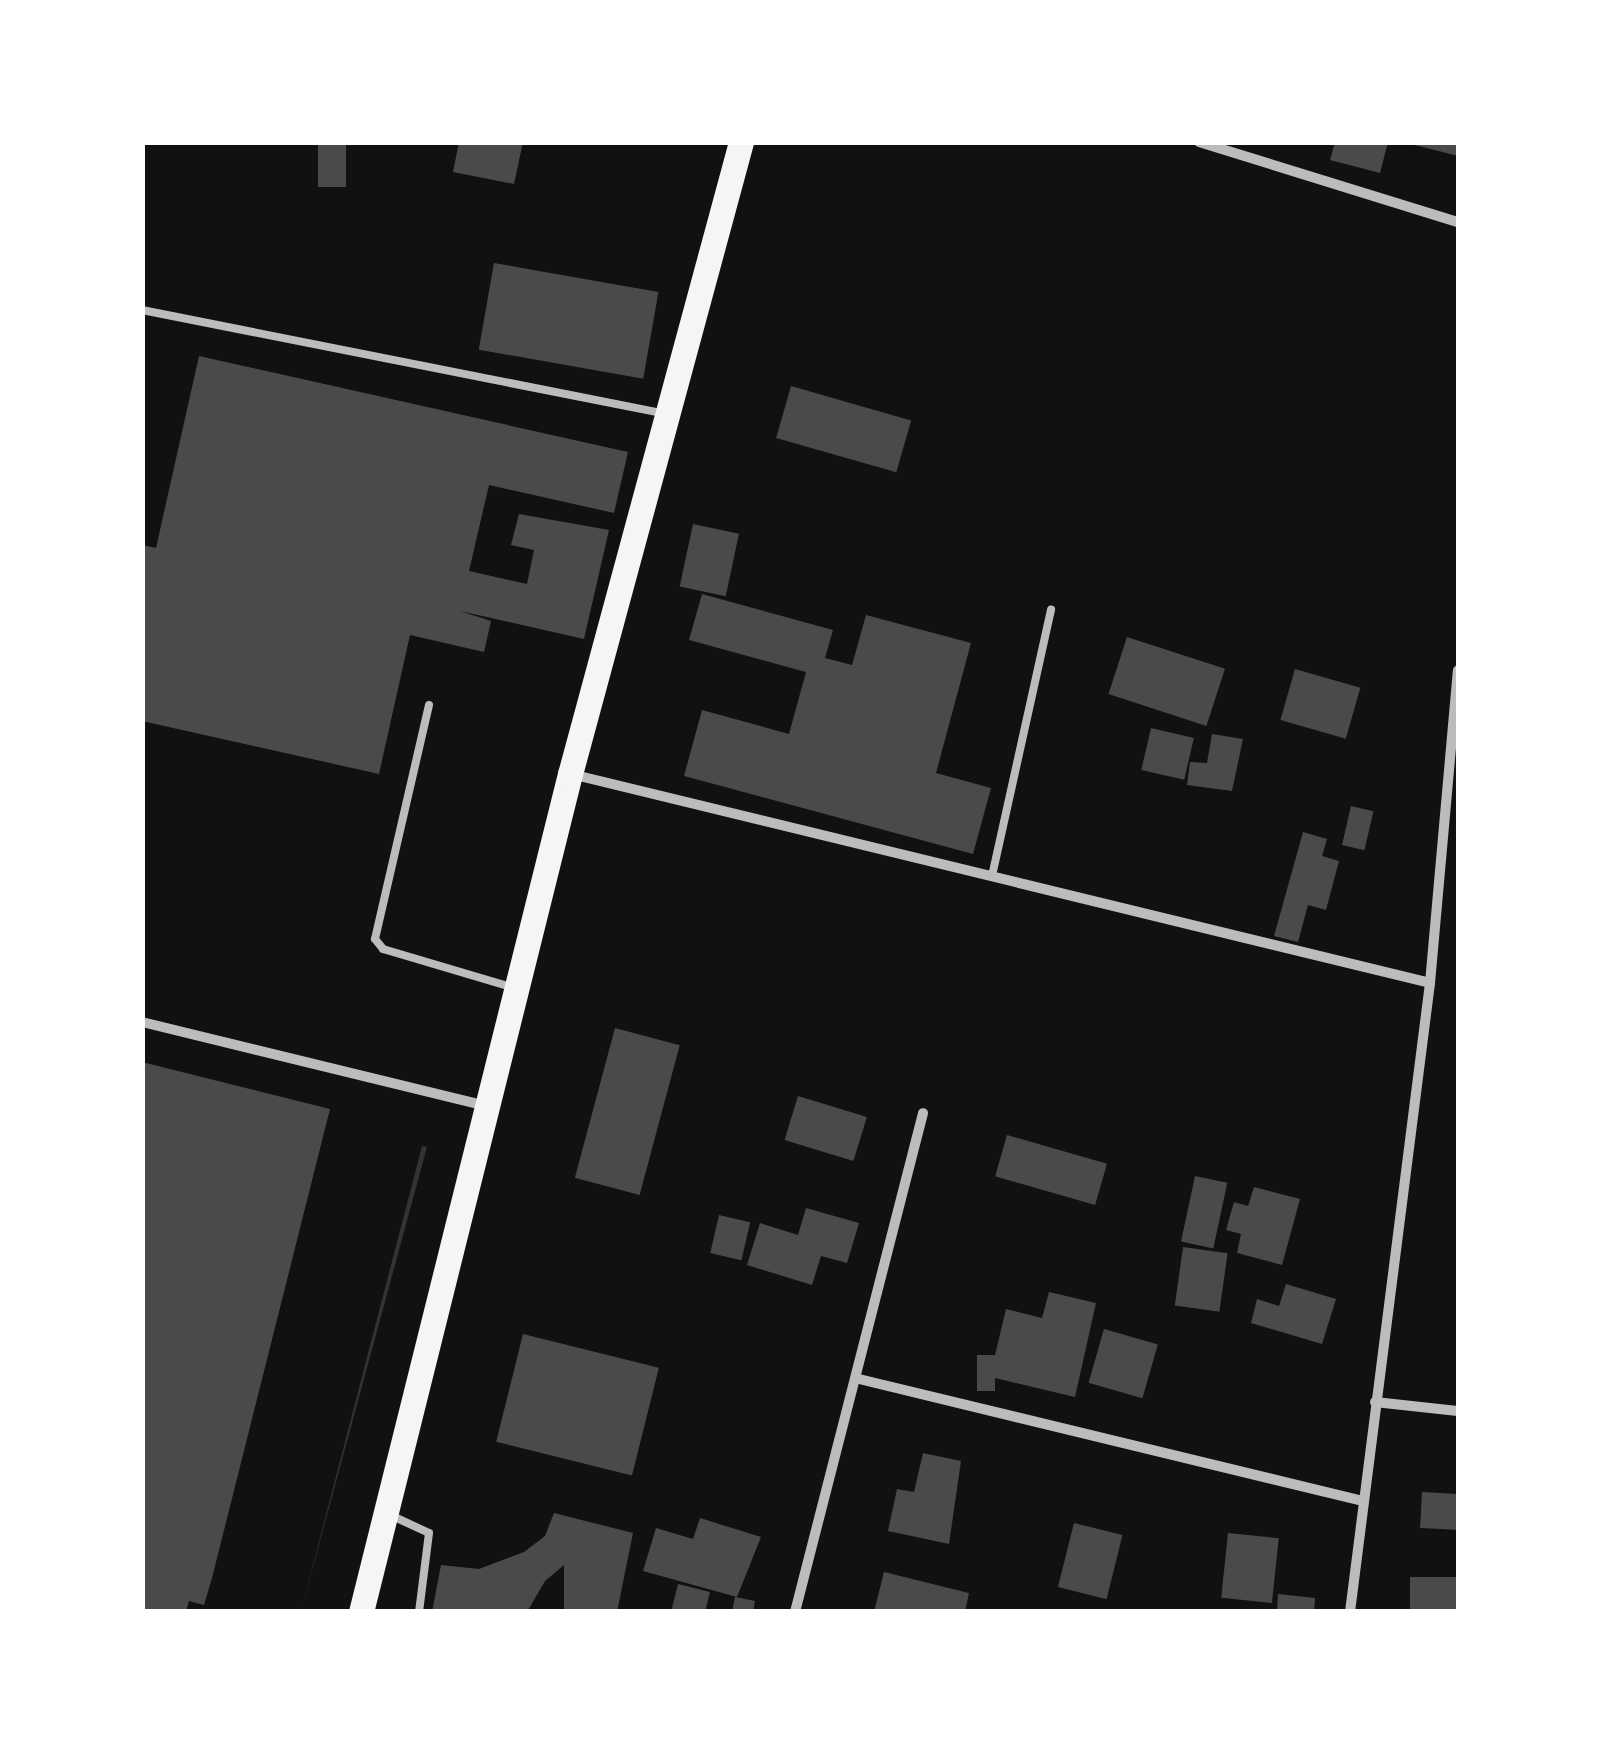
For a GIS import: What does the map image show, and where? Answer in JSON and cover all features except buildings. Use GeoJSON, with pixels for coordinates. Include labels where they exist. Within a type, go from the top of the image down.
{"type":"FeatureCollection","features":[{"type":"Feature","properties":{"kind":"main road"},"geometry":{"type":"LineString","coordinates":[[361,1612],[570,774],[742,142]]}},
{"type":"Feature","properties":{"kind":"street"},"geometry":{"type":"LineString","coordinates":[[1198,142],[1458,222]]}},
{"type":"Feature","properties":{"kind":"street"},"geometry":{"type":"LineString","coordinates":[[1350,1612],[1430,983],[1458,670]]}},
{"type":"Feature","properties":{"kind":"street"},"geometry":{"type":"LineString","coordinates":[[570,774],[1430,983]]}},
{"type":"Feature","properties":{"kind":"street"},"geometry":{"type":"LineString","coordinates":[[142,1022],[486,1106]]}},
{"type":"Feature","properties":{"kind":"street"},"geometry":{"type":"LineString","coordinates":[[795,1612],[859,1379],[922,1113]]}},
{"type":"Feature","properties":{"kind":"street"},"geometry":{"type":"LineString","coordinates":[[859,1379],[1362,1501]]}},
{"type":"Feature","properties":{"kind":"street"},"geometry":{"type":"LineString","coordinates":[[1375,1402],[1458,1411]]}},
{"type":"Feature","properties":{"kind":"lane"},"geometry":{"type":"LineString","coordinates":[[142,310],[670,415]]}},
{"type":"Feature","properties":{"kind":"lane"},"geometry":{"type":"LineString","coordinates":[[992,876],[1051,609]]}},
{"type":"Feature","properties":{"kind":"lane"},"geometry":{"type":"LineString","coordinates":[[429,705],[374,924],[375,939],[383,949],[516,988]]}},
{"type":"Feature","properties":{"kind":"lane"},"geometry":{"type":"LineString","coordinates":[[386,1513],[430,1534],[419,1612]]}},
{"type":"Feature","properties":{"kind":"shaded area"},"geometry":{"type":"Polygon","coordinates":[[[422,1146],[427,1147],[301,1611],[422,1146]]]}}]}
